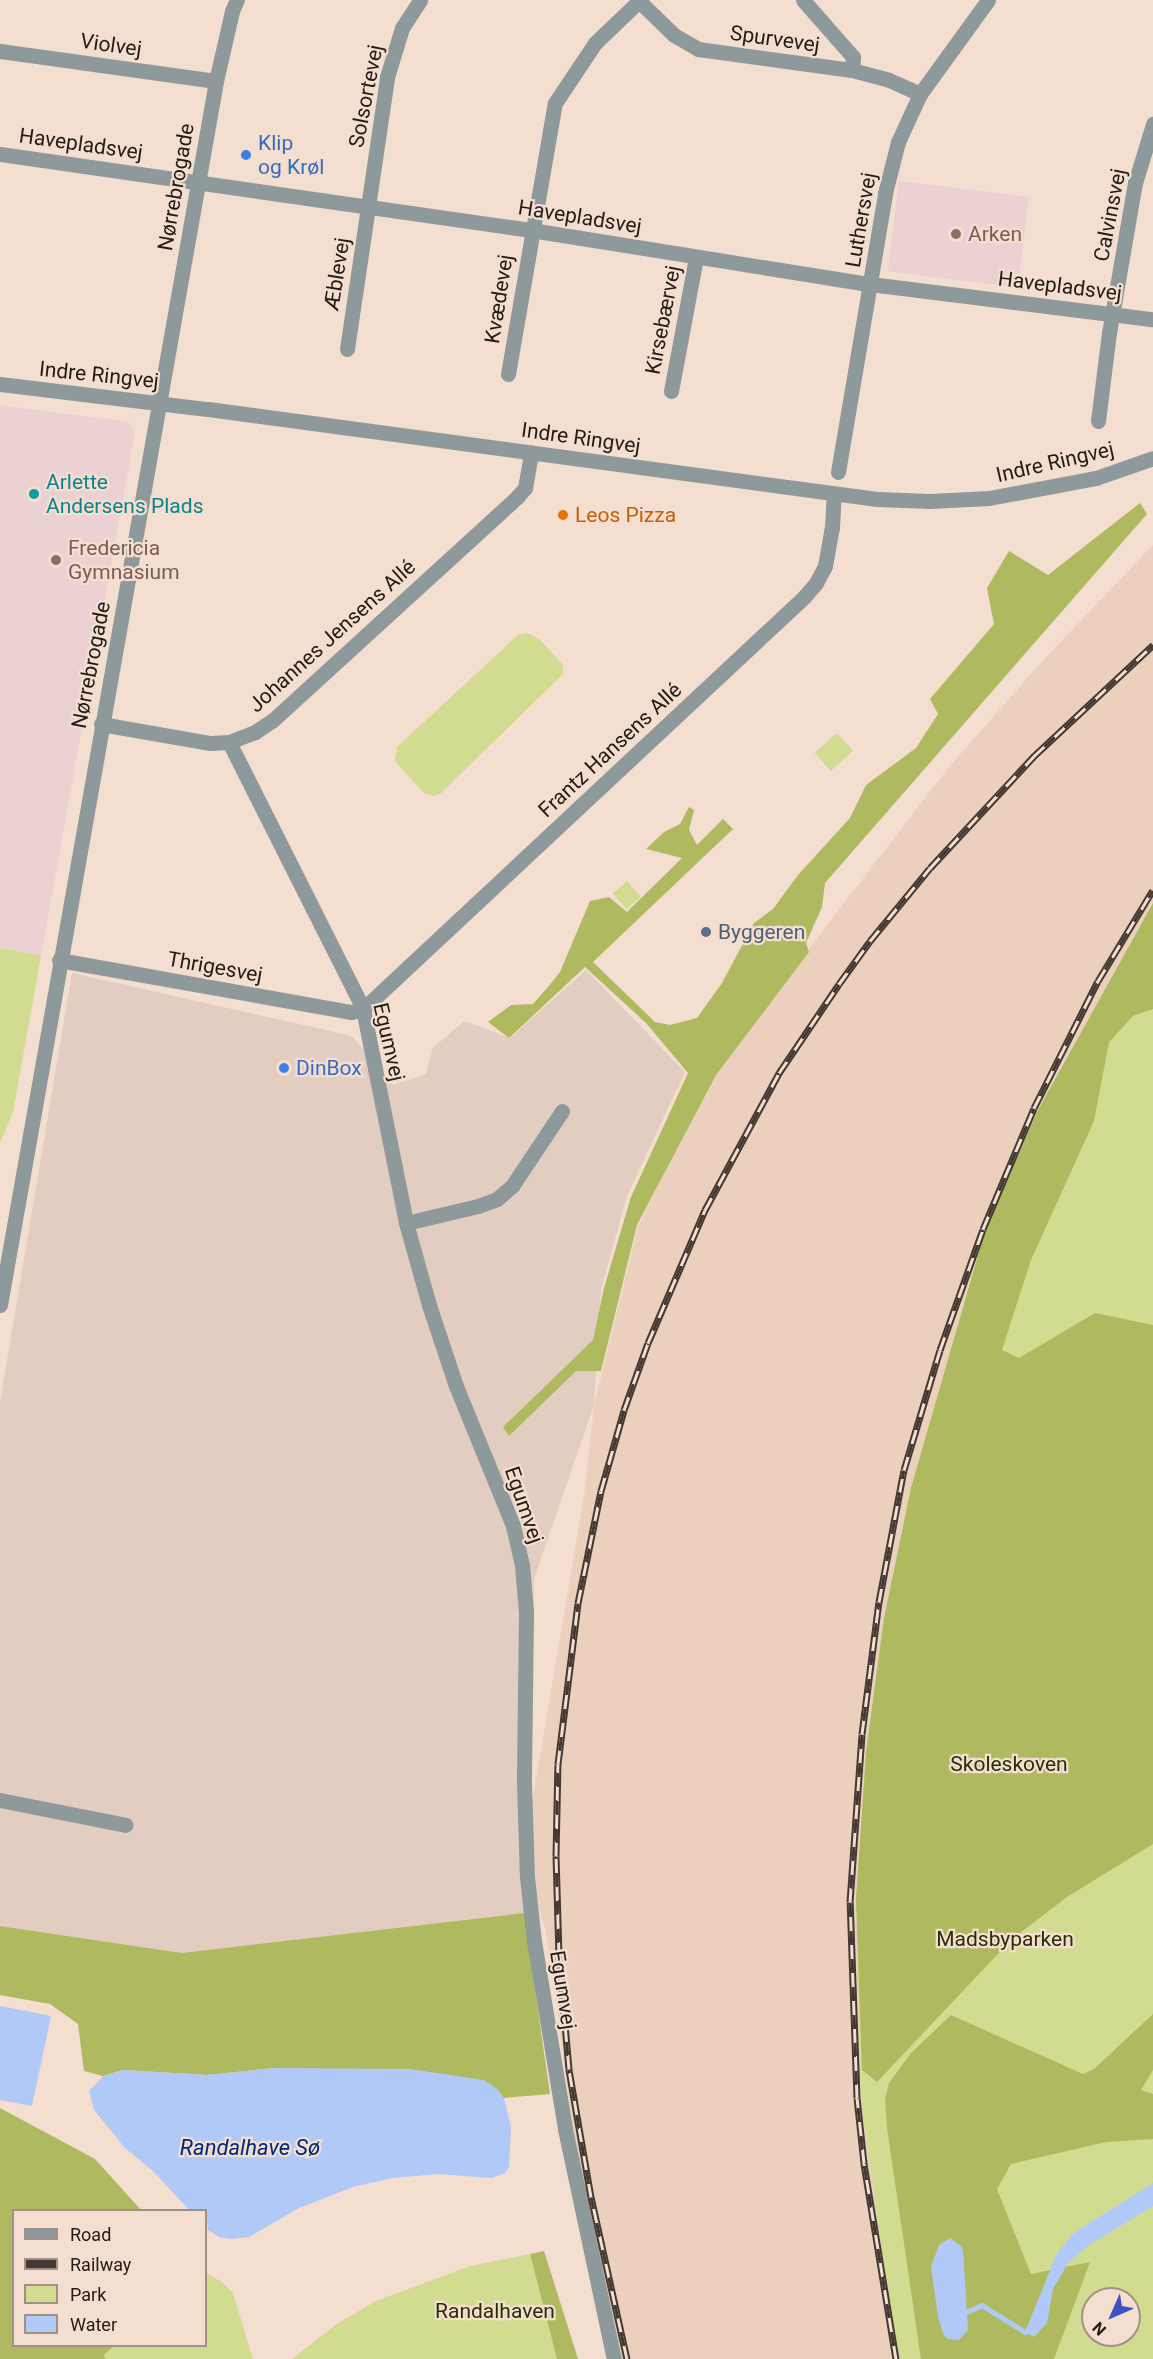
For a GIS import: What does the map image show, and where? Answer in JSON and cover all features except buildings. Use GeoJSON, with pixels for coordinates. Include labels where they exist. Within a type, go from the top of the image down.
{"type":"FeatureCollection","features":[{"type":"Feature","properties":{"kind":"street","name":"Nørrebrogade"},"geometry":{"type":"LineString","coordinates":[[0,1305],[6,1237],[59,960],[216,81],[232,11],[237,0]]}},
{"type":"Feature","properties":{"kind":"street","name":"Solsortevej"},"geometry":{"type":"LineString","coordinates":[[368,206],[387,77],[402,28],[420,0]]}},
{"type":"Feature","properties":{"kind":"street"},"geometry":{"type":"LineString","coordinates":[[803,0],[853,57],[852,70]]}},
{"type":"Feature","properties":{"kind":"street","name":"Luthersvej"},"geometry":{"type":"LineString","coordinates":[[838,472],[885,194],[898,142],[920,94],[988,0]]}},
{"type":"Feature","properties":{"kind":"street","name":"Spurvevej"},"geometry":{"type":"LineString","coordinates":[[638,1],[674,35],[698,49],[852,70],[889,80],[920,94]]}},
{"type":"Feature","properties":{"kind":"street","name":"Kvædevej"},"geometry":{"type":"LineString","coordinates":[[508,374],[531,230],[555,103],[595,43],[638,1]]}},
{"type":"Feature","properties":{"kind":"street","name":"Violvej"},"geometry":{"type":"LineString","coordinates":[[0,51],[216,81]]}},
{"type":"Feature","properties":{"kind":"street","name":"Calvinsvej"},"geometry":{"type":"LineString","coordinates":[[1098,421],[1136,183],[1153,124]]}},
{"type":"Feature","properties":{"kind":"street","name":"Havepladsvej"},"geometry":{"type":"LineString","coordinates":[[0,154],[531,230],[870,284],[1153,319]]}},
{"type":"Feature","properties":{"kind":"street","name":"Æblevej"},"geometry":{"type":"LineString","coordinates":[[347,349],[368,206]]}},
{"type":"Feature","properties":{"kind":"street","name":"Kirsebærvej"},"geometry":{"type":"LineString","coordinates":[[671,391],[696,257]]}},
{"type":"Feature","properties":{"kind":"street","name":"Indre Ringvej"},"geometry":{"type":"LineString","coordinates":[[0,384],[160,403],[834,494],[930,501],[989,498],[1096,478],[1153,458]]}},
{"type":"Feature","properties":{"kind":"street","name":"Johannes Jensens Allé"},"geometry":{"type":"LineString","coordinates":[[101,724],[210,743],[229,742],[255,732],[273,720],[525,489],[531,453]]}},
{"type":"Feature","properties":{"kind":"street","name":"Frantz Hansens Allé"},"geometry":{"type":"LineString","coordinates":[[363,1009],[804,597],[816,583],[825,566],[832,528],[834,494]]}},
{"type":"Feature","properties":{"kind":"street","name":"Egumvej"},"geometry":{"type":"LineString","coordinates":[[229,742],[363,1009],[406,1223],[456,1386],[513,1526],[522,1565],[526,1612],[524,1795],[527,1877],[534,1941],[565,2129],[614,2359]]}},
{"type":"Feature","properties":{"kind":"street","name":"Thrigesvej"},"geometry":{"type":"LineString","coordinates":[[59,960],[351,1012],[363,1009]]}},
{"type":"Feature","properties":{"kind":"street"},"geometry":{"type":"LineString","coordinates":[[406,1223],[478,1206],[497,1199],[512,1186],[562,1111]]}},
{"type":"Feature","properties":{"kind":"street"},"geometry":{"type":"LineString","coordinates":[[0,1800],[126,1825]]}},
{"type":"Feature","properties":{"kind":"shaded area","name":"Arken"},"geometry":{"type":"Polygon","coordinates":[[[899,181],[1029,197],[1018,287],[888,271],[899,181]]]}},
{"type":"Feature","properties":{"kind":"shaded area","name":"Fredericia Gymnasium"},"geometry":{"type":"Polygon","coordinates":[[[0,405],[128,422],[135,432],[41,956],[0,948],[0,405]]]}},
{"type":"Feature","properties":{"kind":"shaded area"},"geometry":{"type":"Polygon","coordinates":[[[1153,545],[1153,903],[1038,1110],[985,1231],[911,1488],[884,1618],[866,1752],[856,1899],[860,2046],[909,2359],[622,2359],[575,2145],[546,1931],[537,1903],[531,1809],[584,1496],[594,1405],[638,1227],[713,1073],[949,767],[1046,657],[1153,545]]]}},
{"type":"Feature","properties":{"kind":"shaded area"},"geometry":{"type":"Polygon","coordinates":[[[586,970],[685,1072],[627,1196],[601,1290],[594,1405],[534,1579],[531,1809],[537,1903],[524,1913],[182,1953],[0,1926],[0,1402],[72,973],[352,1036],[393,1085],[426,1074],[433,1048],[464,1021],[510,1038],[586,970]]]}},
{"type":"Feature","properties":{"kind":"green space"},"geometry":{"type":"Polygon","coordinates":[[[1140,503],[1147,514],[825,883],[822,907],[806,943],[809,952],[716,1075],[637,1225],[601,1371],[576,1371],[509,1436],[503,1427],[593,1340],[604,1288],[631,1197],[688,1073],[646,1023],[585,967],[509,1038],[488,1022],[511,1005],[533,1004],[548,987],[560,972],[590,901],[609,897],[627,912],[682,858],[646,849],[664,832],[680,824],[689,807],[694,810],[689,830],[697,845],[723,819],[733,829],[593,962],[655,1022],[670,1025],[697,1018],[722,983],[754,923],[773,909],[798,875],[850,818],[866,785],[916,748],[938,714],[930,699],[994,624],[987,588],[1009,551],[1048,575],[1140,503]]]}},
{"type":"Feature","properties":{"kind":"green space"},"geometry":{"type":"Polygon","coordinates":[[[527,633],[539,639],[563,665],[563,674],[440,794],[434,796],[424,793],[395,761],[397,747],[518,635],[527,633]]]}},
{"type":"Feature","properties":{"kind":"green space"},"geometry":{"type":"Polygon","coordinates":[[[837,733],[853,751],[831,771],[815,753],[837,733]]]}},
{"type":"Feature","properties":{"kind":"green space"},"geometry":{"type":"Polygon","coordinates":[[[627,881],[641,897],[626,909],[613,893],[627,881]]]}},
{"type":"Feature","properties":{"kind":"green space","name":"Madsbyparken"},"geometry":{"type":"Polygon","coordinates":[[[1153,903],[1153,2359],[899,2359],[892,2325],[861,2097],[856,1900],[866,1752],[884,1618],[911,1488],[985,1231],[1038,1110],[1153,903]]]}},
{"type":"Feature","properties":{"kind":"green space","name":"Skoleskoven"},"geometry":{"type":"Polygon","coordinates":[[[1153,903],[1153,1009],[1133,1016],[1109,1042],[1094,1121],[1031,1260],[1002,1350],[1019,1358],[1095,1313],[1153,1325],[1153,1844],[1067,1897],[1012,1939],[877,2082],[862,2070],[856,1899],[866,1752],[884,1618],[911,1488],[985,1231],[1038,1110],[1153,903]]]}},
{"type":"Feature","properties":{"kind":"green space"},"geometry":{"type":"Polygon","coordinates":[[[0,948],[41,956],[13,1112],[0,1143],[0,948]]]}},
{"type":"Feature","properties":{"kind":"green space"},"geometry":{"type":"Polygon","coordinates":[[[524,1913],[550,2094],[503,2098],[497,2089],[274,2068],[207,2075],[123,2070],[103,2076],[84,2071],[78,2024],[50,2004],[0,1995],[0,1926],[182,1953],[524,1913]]]}},
{"type":"Feature","properties":{"kind":"green space"},"geometry":{"type":"Polygon","coordinates":[[[1153,2014],[1153,2070],[1141,2090],[1153,2094],[1153,2139],[1106,2142],[1011,2164],[997,2189],[1031,2274],[1090,2262],[1054,2359],[921,2359],[887,2128],[885,2099],[889,2083],[911,2053],[951,2015],[1083,2074],[1094,2069],[1153,2014]]]}},
{"type":"Feature","properties":{"kind":"green space"},"geometry":{"type":"Polygon","coordinates":[[[0,2108],[95,2159],[140,2209],[12,2209],[12,2347],[113,2347],[104,2355],[105,2359],[0,2359],[0,2108]]]}},
{"type":"Feature","properties":{"kind":"green space"},"geometry":{"type":"Polygon","coordinates":[[[544,2251],[578,2359],[557,2359],[530,2254],[544,2251]]]}},
{"type":"Feature","properties":{"kind":"green space","name":"Randalhaven"},"geometry":{"type":"Polygon","coordinates":[[[530,2254],[557,2359],[292,2359],[337,2324],[376,2301],[470,2266],[530,2254]]]}},
{"type":"Feature","properties":{"kind":"green space"},"geometry":{"type":"Polygon","coordinates":[[[207,2274],[222,2282],[233,2293],[253,2359],[105,2359],[103,2356],[113,2347],[207,2347],[207,2274]]]}},
{"type":"Feature","properties":{"kind":"water"},"geometry":{"type":"Polygon","coordinates":[[[0,2006],[51,2016],[32,2106],[0,2100],[0,2006]]]}},
{"type":"Feature","properties":{"kind":"water","name":"Randalhave Sø"},"geometry":{"type":"Polygon","coordinates":[[[274,2068],[410,2069],[484,2080],[497,2089],[504,2098],[511,2127],[509,2167],[505,2173],[491,2178],[439,2174],[392,2178],[353,2187],[299,2208],[249,2237],[232,2239],[219,2237],[208,2230],[207,2209],[188,2209],[154,2172],[125,2148],[94,2110],[89,2091],[103,2076],[123,2070],[207,2075],[274,2068]]]}},
{"type":"Feature","properties":{"kind":"water"},"geometry":{"type":"Polygon","coordinates":[[[1153,2183],[1153,2206],[1089,2245],[1068,2263],[1053,2289],[1047,2323],[1034,2337],[1025,2332],[1057,2253],[1075,2232],[1153,2183]]]}},
{"type":"Feature","properties":{"kind":"water"},"geometry":{"type":"Polygon","coordinates":[[[950,2238],[963,2250],[968,2330],[959,2340],[947,2339],[943,2333],[938,2317],[931,2266],[939,2245],[950,2238]]]}},
{"type":"Feature","properties":{"kind":"waterway"},"geometry":{"type":"LineString","coordinates":[[962,2314],[982,2305],[1025,2332],[1029,2328]]}},
{"type":"Feature","properties":{"kind":"railway"},"geometry":{"type":"LineString","coordinates":[[627,2359],[591,2197],[569,2069],[559,1956],[556,1856],[558,1764],[578,1603],[601,1491],[624,1410],[648,1343],[705,1210],[779,1073],[839,984],[870,941],[930,868],[1034,756],[1153,645]]}},
{"type":"Feature","properties":{"kind":"railway"},"geometry":{"type":"LineString","coordinates":[[896,2359],[864,2163],[857,2098],[850,1902],[862,1734],[879,1602],[904,1470],[940,1350],[983,1229],[1034,1108],[1098,981],[1153,890]]}},
{"type":"Feature","properties":{"kind":"place","name":"Klip og Krøl"},"geometry":{"type":"Point","coordinates":[246,155]}},
{"type":"Feature","properties":{"kind":"place","name":"Arken"},"geometry":{"type":"Point","coordinates":[956,234]}},
{"type":"Feature","properties":{"kind":"place","name":"Arlette Andersens Plads"},"geometry":{"type":"Point","coordinates":[34,494]}},
{"type":"Feature","properties":{"kind":"place","name":"Leos Pizza"},"geometry":{"type":"Point","coordinates":[563,515]}},
{"type":"Feature","properties":{"kind":"place","name":"Fredericia Gymnasium"},"geometry":{"type":"Point","coordinates":[56,560]}},
{"type":"Feature","properties":{"kind":"place","name":"Byggeren"},"geometry":{"type":"Point","coordinates":[706,932]}},
{"type":"Feature","properties":{"kind":"place","name":"DinBox"},"geometry":{"type":"Point","coordinates":[284,1068]}}]}
